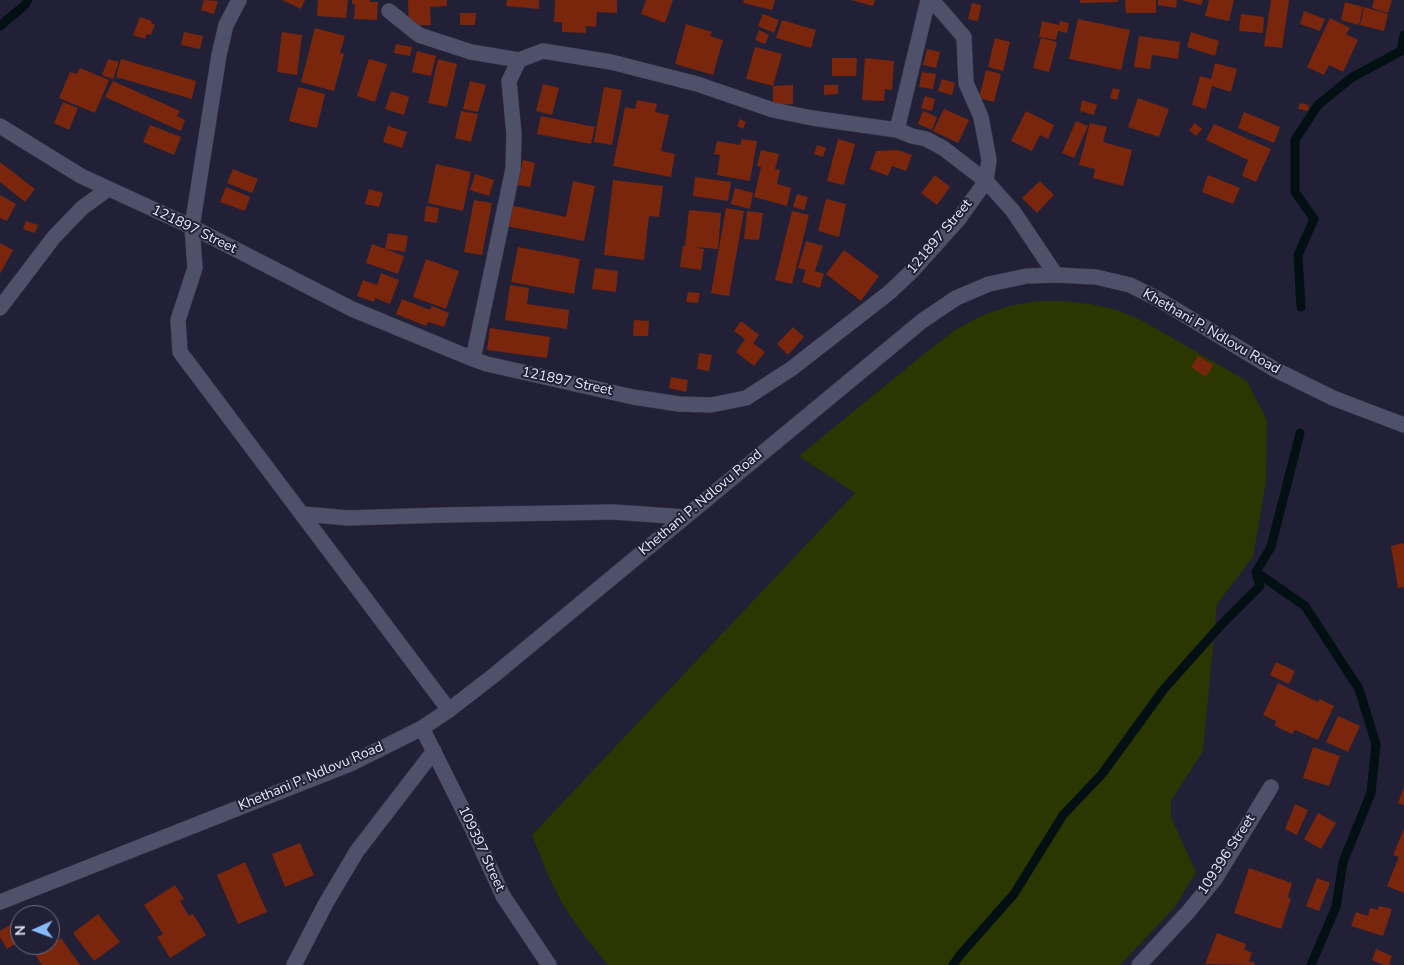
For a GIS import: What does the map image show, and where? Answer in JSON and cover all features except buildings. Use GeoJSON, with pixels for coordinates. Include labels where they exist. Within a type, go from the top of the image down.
{"type":"FeatureCollection","features":[{"type":"Feature","properties":{"kind":"street"},"geometry":{"type":"LineString","coordinates":[[239,0],[226,25],[219,55],[192,227],[196,268],[178,320],[180,352],[449,710]]}},
{"type":"Feature","properties":{"kind":"street"},"geometry":{"type":"LineString","coordinates":[[897,130],[930,0]]}},
{"type":"Feature","properties":{"kind":"street"},"geometry":{"type":"LineString","coordinates":[[930,0],[964,37],[966,83],[980,117],[989,160],[986,181]]}},
{"type":"Feature","properties":{"kind":"street"},"geometry":{"type":"LineString","coordinates":[[388,11],[419,35],[471,52],[519,60],[543,51],[611,62],[697,84],[773,110],[812,118],[897,130],[926,139],[944,148],[986,181],[1013,211],[1056,274]]}},
{"type":"Feature","properties":{"kind":"street"},"geometry":{"type":"LineString","coordinates":[[472,359],[513,169],[514,134],[509,81],[519,60]]}},
{"type":"Feature","properties":{"kind":"street","name":"121897 Street"},"geometry":{"type":"LineString","coordinates":[[0,126],[81,176],[192,227],[352,310],[487,364],[584,386],[679,404],[711,405],[746,398],[791,369],[890,292],[913,270],[958,220],[986,181]]}},
{"type":"Feature","properties":{"kind":"street"},"geometry":{"type":"LineString","coordinates":[[0,308],[54,237],[82,208],[108,189]]}},
{"type":"Feature","properties":{"kind":"street","name":"Khethani P. Ndlovu Road"},"geometry":{"type":"LineString","coordinates":[[0,902],[350,764],[422,728],[493,676],[922,321],[956,298],[989,284],[1027,276],[1056,274],[1096,277],[1130,285],[1158,299],[1274,369],[1333,398],[1404,426]]}},
{"type":"Feature","properties":{"kind":"street"},"geometry":{"type":"LineString","coordinates":[[303,514],[348,518],[614,512],[684,517]]}},
{"type":"Feature","properties":{"kind":"street","name":"109397 Street"},"geometry":{"type":"LineString","coordinates":[[422,728],[472,826],[503,896],[549,965]]}},
{"type":"Feature","properties":{"kind":"street"},"geometry":{"type":"LineString","coordinates":[[294,965],[326,903],[358,851],[434,752]]}},
{"type":"Feature","properties":{"kind":"street","name":"109396 Street"},"geometry":{"type":"LineString","coordinates":[[1139,965],[1190,910],[1215,879],[1271,787]]}},
{"type":"Feature","properties":{"kind":"green space"},"geometry":{"type":"Polygon","coordinates":[[[1037,301],[1065,301],[1091,304],[1117,310],[1143,321],[1247,381],[1267,420],[1266,482],[1253,557],[1217,604],[1203,751],[1171,801],[1171,817],[1196,872],[1175,907],[1120,965],[608,965],[582,933],[563,905],[548,875],[532,835],[855,493],[799,456],[955,330],[981,316],[1009,306],[1037,301]]]}},
{"type":"Feature","properties":{"kind":"waterway"},"geometry":{"type":"LineString","coordinates":[[0,26],[25,5],[28,0]]}},
{"type":"Feature","properties":{"kind":"waterway"},"geometry":{"type":"LineString","coordinates":[[1301,307],[1298,255],[1314,219],[1295,192],[1295,140],[1318,105],[1351,78],[1401,51],[1404,35]]}},
{"type":"Feature","properties":{"kind":"waterway"},"geometry":{"type":"LineString","coordinates":[[1300,433],[1271,547],[1256,572],[1305,606],[1359,689],[1376,744],[1371,793],[1343,862],[1336,907],[1311,965]]}},
{"type":"Feature","properties":{"kind":"waterway"},"geometry":{"type":"LineString","coordinates":[[953,965],[1014,894],[1063,815],[1102,774],[1164,689],[1221,625],[1260,586],[1256,572]]}}]}
